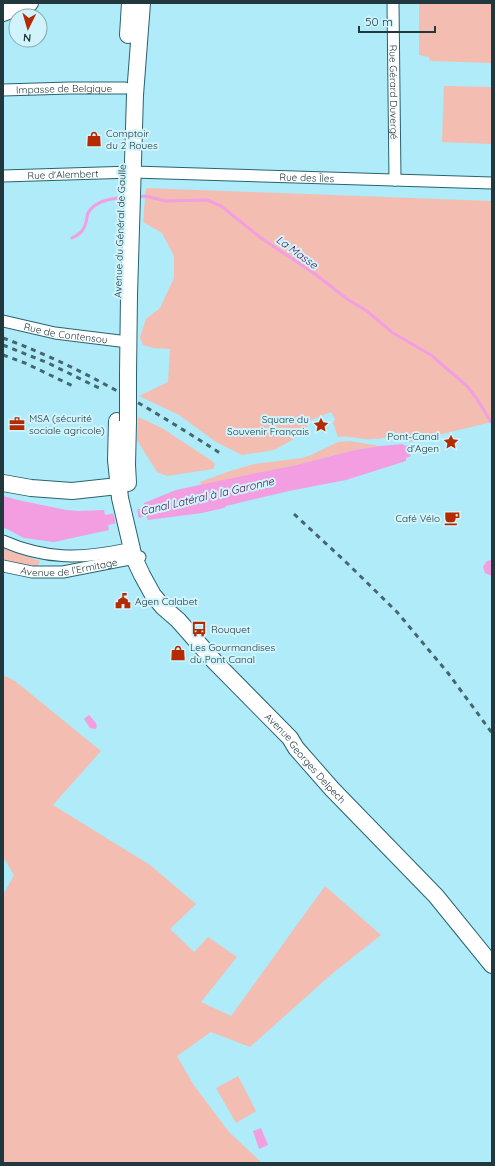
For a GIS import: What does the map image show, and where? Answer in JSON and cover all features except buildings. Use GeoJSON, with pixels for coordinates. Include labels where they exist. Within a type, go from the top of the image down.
{"type":"FeatureCollection","features":[{"type":"Feature","properties":{"kind":"main road"},"geometry":{"type":"LineString","coordinates":[[3,13],[30,3]]}},
{"type":"Feature","properties":{"kind":"main road","name":"Avenue du Général de Gaulle"},"geometry":{"type":"LineString","coordinates":[[130,175],[125,88],[134,7]]}},
{"type":"Feature","properties":{"kind":"main road","name":"Avenue du Général de Gaulle"},"geometry":{"type":"LineString","coordinates":[[133,550],[119,490],[121,462],[126,207],[130,175],[135,95],[134,7]]}},
{"type":"Feature","properties":{"kind":"main road"},"geometry":{"type":"LineString","coordinates":[[8,484],[72,491],[119,490]]}},
{"type":"Feature","properties":{"kind":"main road"},"geometry":{"type":"LineString","coordinates":[[133,550],[147,562],[155,579],[172,605],[178,620]]}},
{"type":"Feature","properties":{"kind":"main road","name":"Avenue Georges Delpech"},"geometry":{"type":"LineString","coordinates":[[133,550],[142,575],[153,595],[178,620],[215,662],[290,738],[296,748],[332,789],[436,896],[492,965]]}},
{"type":"Feature","properties":{"kind":"main road"},"geometry":{"type":"LineString","coordinates":[[290,738],[318,763],[433,885],[492,956]]}},
{"type":"Feature","properties":{"kind":"street","name":"Rue Gérard Duvergé"},"geometry":{"type":"LineString","coordinates":[[393,3],[395,180]]}},
{"type":"Feature","properties":{"kind":"street","name":"Impasse de Belgique"},"geometry":{"type":"LineString","coordinates":[[3,90],[125,88]]}},
{"type":"Feature","properties":{"kind":"street","name":"Rue des Îles"},"geometry":{"type":"LineString","coordinates":[[130,175],[492,183]]}},
{"type":"Feature","properties":{"kind":"street","name":"Rue d'Alembert"},"geometry":{"type":"LineString","coordinates":[[3,176],[130,175]]}},
{"type":"Feature","properties":{"kind":"street","name":"Rue de Contensou"},"geometry":{"type":"LineString","coordinates":[[3,321],[54,333],[123,341]]}},
{"type":"Feature","properties":{"kind":"street"},"geometry":{"type":"LineString","coordinates":[[3,542],[40,554],[56,556],[75,556],[133,550]]}},
{"type":"Feature","properties":{"kind":"street","name":"Avenue de l’Ermitage"},"geometry":{"type":"LineString","coordinates":[[3,566],[32,572],[63,572],[133,550]]}},
{"type":"Feature","properties":{"kind":"shaded area"},"geometry":{"type":"Polygon","coordinates":[[[419,3],[492,3],[492,63],[430,61],[429,57],[419,55],[419,3]]]}},
{"type":"Feature","properties":{"kind":"shaded area"},"geometry":{"type":"Polygon","coordinates":[[[444,86],[492,87],[492,144],[442,142],[444,86]]]}},
{"type":"Feature","properties":{"kind":"shaded area"},"geometry":{"type":"Polygon","coordinates":[[[146,188],[492,201],[492,422],[409,442],[408,433],[378,439],[338,437],[333,423],[335,419],[331,412],[309,421],[306,428],[296,438],[274,450],[242,455],[216,442],[179,415],[139,396],[168,382],[170,349],[153,348],[143,345],[140,337],[146,319],[160,308],[174,278],[174,256],[162,233],[143,222],[146,188]]]}},
{"type":"Feature","properties":{"kind":"shaded area"},"geometry":{"type":"Polygon","coordinates":[[[138,417],[162,428],[212,461],[215,464],[213,469],[167,476],[157,472],[137,440],[138,417]]]}},
{"type":"Feature","properties":{"kind":"shaded area"},"geometry":{"type":"Polygon","coordinates":[[[350,441],[380,446],[355,450],[296,465],[201,485],[200,482],[254,464],[302,458],[338,442],[350,441]]]}},
{"type":"Feature","properties":{"kind":"shaded area"},"geometry":{"type":"Polygon","coordinates":[[[3,548],[40,561],[36,569],[3,562],[3,548]]]}},
{"type":"Feature","properties":{"kind":"shaded area"},"geometry":{"type":"Polygon","coordinates":[[[3,675],[15,681],[101,751],[53,805],[150,865],[196,904],[170,929],[194,952],[208,937],[237,957],[201,1002],[231,1016],[325,886],[381,935],[333,973],[250,1047],[211,1032],[177,1056],[193,1084],[229,1132],[262,1163],[3,1163],[3,895],[14,875],[3,857],[3,675]]]}},
{"type":"Feature","properties":{"kind":"shaded area"},"geometry":{"type":"Polygon","coordinates":[[[238,1076],[256,1111],[236,1123],[216,1088],[238,1076]]]}},
{"type":"Feature","properties":{"kind":"water","name":"Canal Latéral à la Garonne"},"geometry":{"type":"Polygon","coordinates":[[[492,426],[406,458],[406,461],[346,480],[289,491],[202,513],[148,520],[146,516],[108,525],[109,530],[54,542],[24,538],[3,527],[3,496],[66,510],[104,510],[105,515],[144,508],[144,503],[176,490],[296,465],[355,450],[403,444],[404,446],[492,426]]]}},
{"type":"Feature","properties":{"kind":"water"},"geometry":{"type":"Polygon","coordinates":[[[492,560],[492,576],[485,573],[483,567],[487,561],[492,560]]]}},
{"type":"Feature","properties":{"kind":"water"},"geometry":{"type":"Polygon","coordinates":[[[89,715],[96,723],[97,727],[95,729],[90,728],[84,719],[89,715]]]}},
{"type":"Feature","properties":{"kind":"water"},"geometry":{"type":"Polygon","coordinates":[[[261,1128],[268,1145],[259,1149],[253,1131],[261,1128]]]}},
{"type":"Feature","properties":{"kind":"pier","name":"Pont-Canal d'Agen"},"geometry":{"type":"Polygon","coordinates":[[[492,424],[492,440],[411,457],[408,445],[409,443],[492,424]]]}},
{"type":"Feature","properties":{"kind":"pier"},"geometry":{"type":"Polygon","coordinates":[[[137,507],[139,520],[116,525],[113,512],[137,507]]]}},
{"type":"Feature","properties":{"kind":"waterway","name":"La Masse"},"geometry":{"type":"LineString","coordinates":[[137,197],[145,196],[166,201],[207,200],[221,206],[261,238],[315,274],[347,299],[367,311],[393,333],[431,355],[467,386],[491,422]]}},
{"type":"Feature","properties":{"kind":"waterway","name":"La Masse"},"geometry":{"type":"LineString","coordinates":[[72,238],[83,230],[88,213],[95,205],[105,200],[127,197]]}},
{"type":"Feature","properties":{"kind":"railway"},"geometry":{"type":"LineString","coordinates":[[3,338],[32,349],[87,375],[168,420],[220,453]]}},
{"type":"Feature","properties":{"kind":"railway"},"geometry":{"type":"LineString","coordinates":[[3,345],[48,363],[103,390]]}},
{"type":"Feature","properties":{"kind":"railway"},"geometry":{"type":"LineString","coordinates":[[3,355],[25,363],[75,387]]}},
{"type":"Feature","properties":{"kind":"railway"},"geometry":{"type":"LineString","coordinates":[[294,514],[397,612],[448,673],[492,733]]}},
{"type":"Feature","properties":{"kind":"place","name":"Comptoir du 2 Roues"},"geometry":{"type":"Point","coordinates":[94,139]}},
{"type":"Feature","properties":{"kind":"place","name":"MSA (sécurité sociale agricole)"},"geometry":{"type":"Point","coordinates":[17,424]}},
{"type":"Feature","properties":{"kind":"place","name":"Square du Souvenir Français"},"geometry":{"type":"Point","coordinates":[321,425]}},
{"type":"Feature","properties":{"kind":"place","name":"Pont-Canal d'Agen"},"geometry":{"type":"Point","coordinates":[451,442]}},
{"type":"Feature","properties":{"kind":"place","name":"Café Vélo"},"geometry":{"type":"Point","coordinates":[452,518]}},
{"type":"Feature","properties":{"kind":"place","name":"Agen Calabet"},"geometry":{"type":"Point","coordinates":[123,601]}},
{"type":"Feature","properties":{"kind":"place","name":"Rouquet"},"geometry":{"type":"Point","coordinates":[199,629]}},
{"type":"Feature","properties":{"kind":"place","name":"Les Gourmandises du Pont Canal"},"geometry":{"type":"Point","coordinates":[178,653]}}]}
